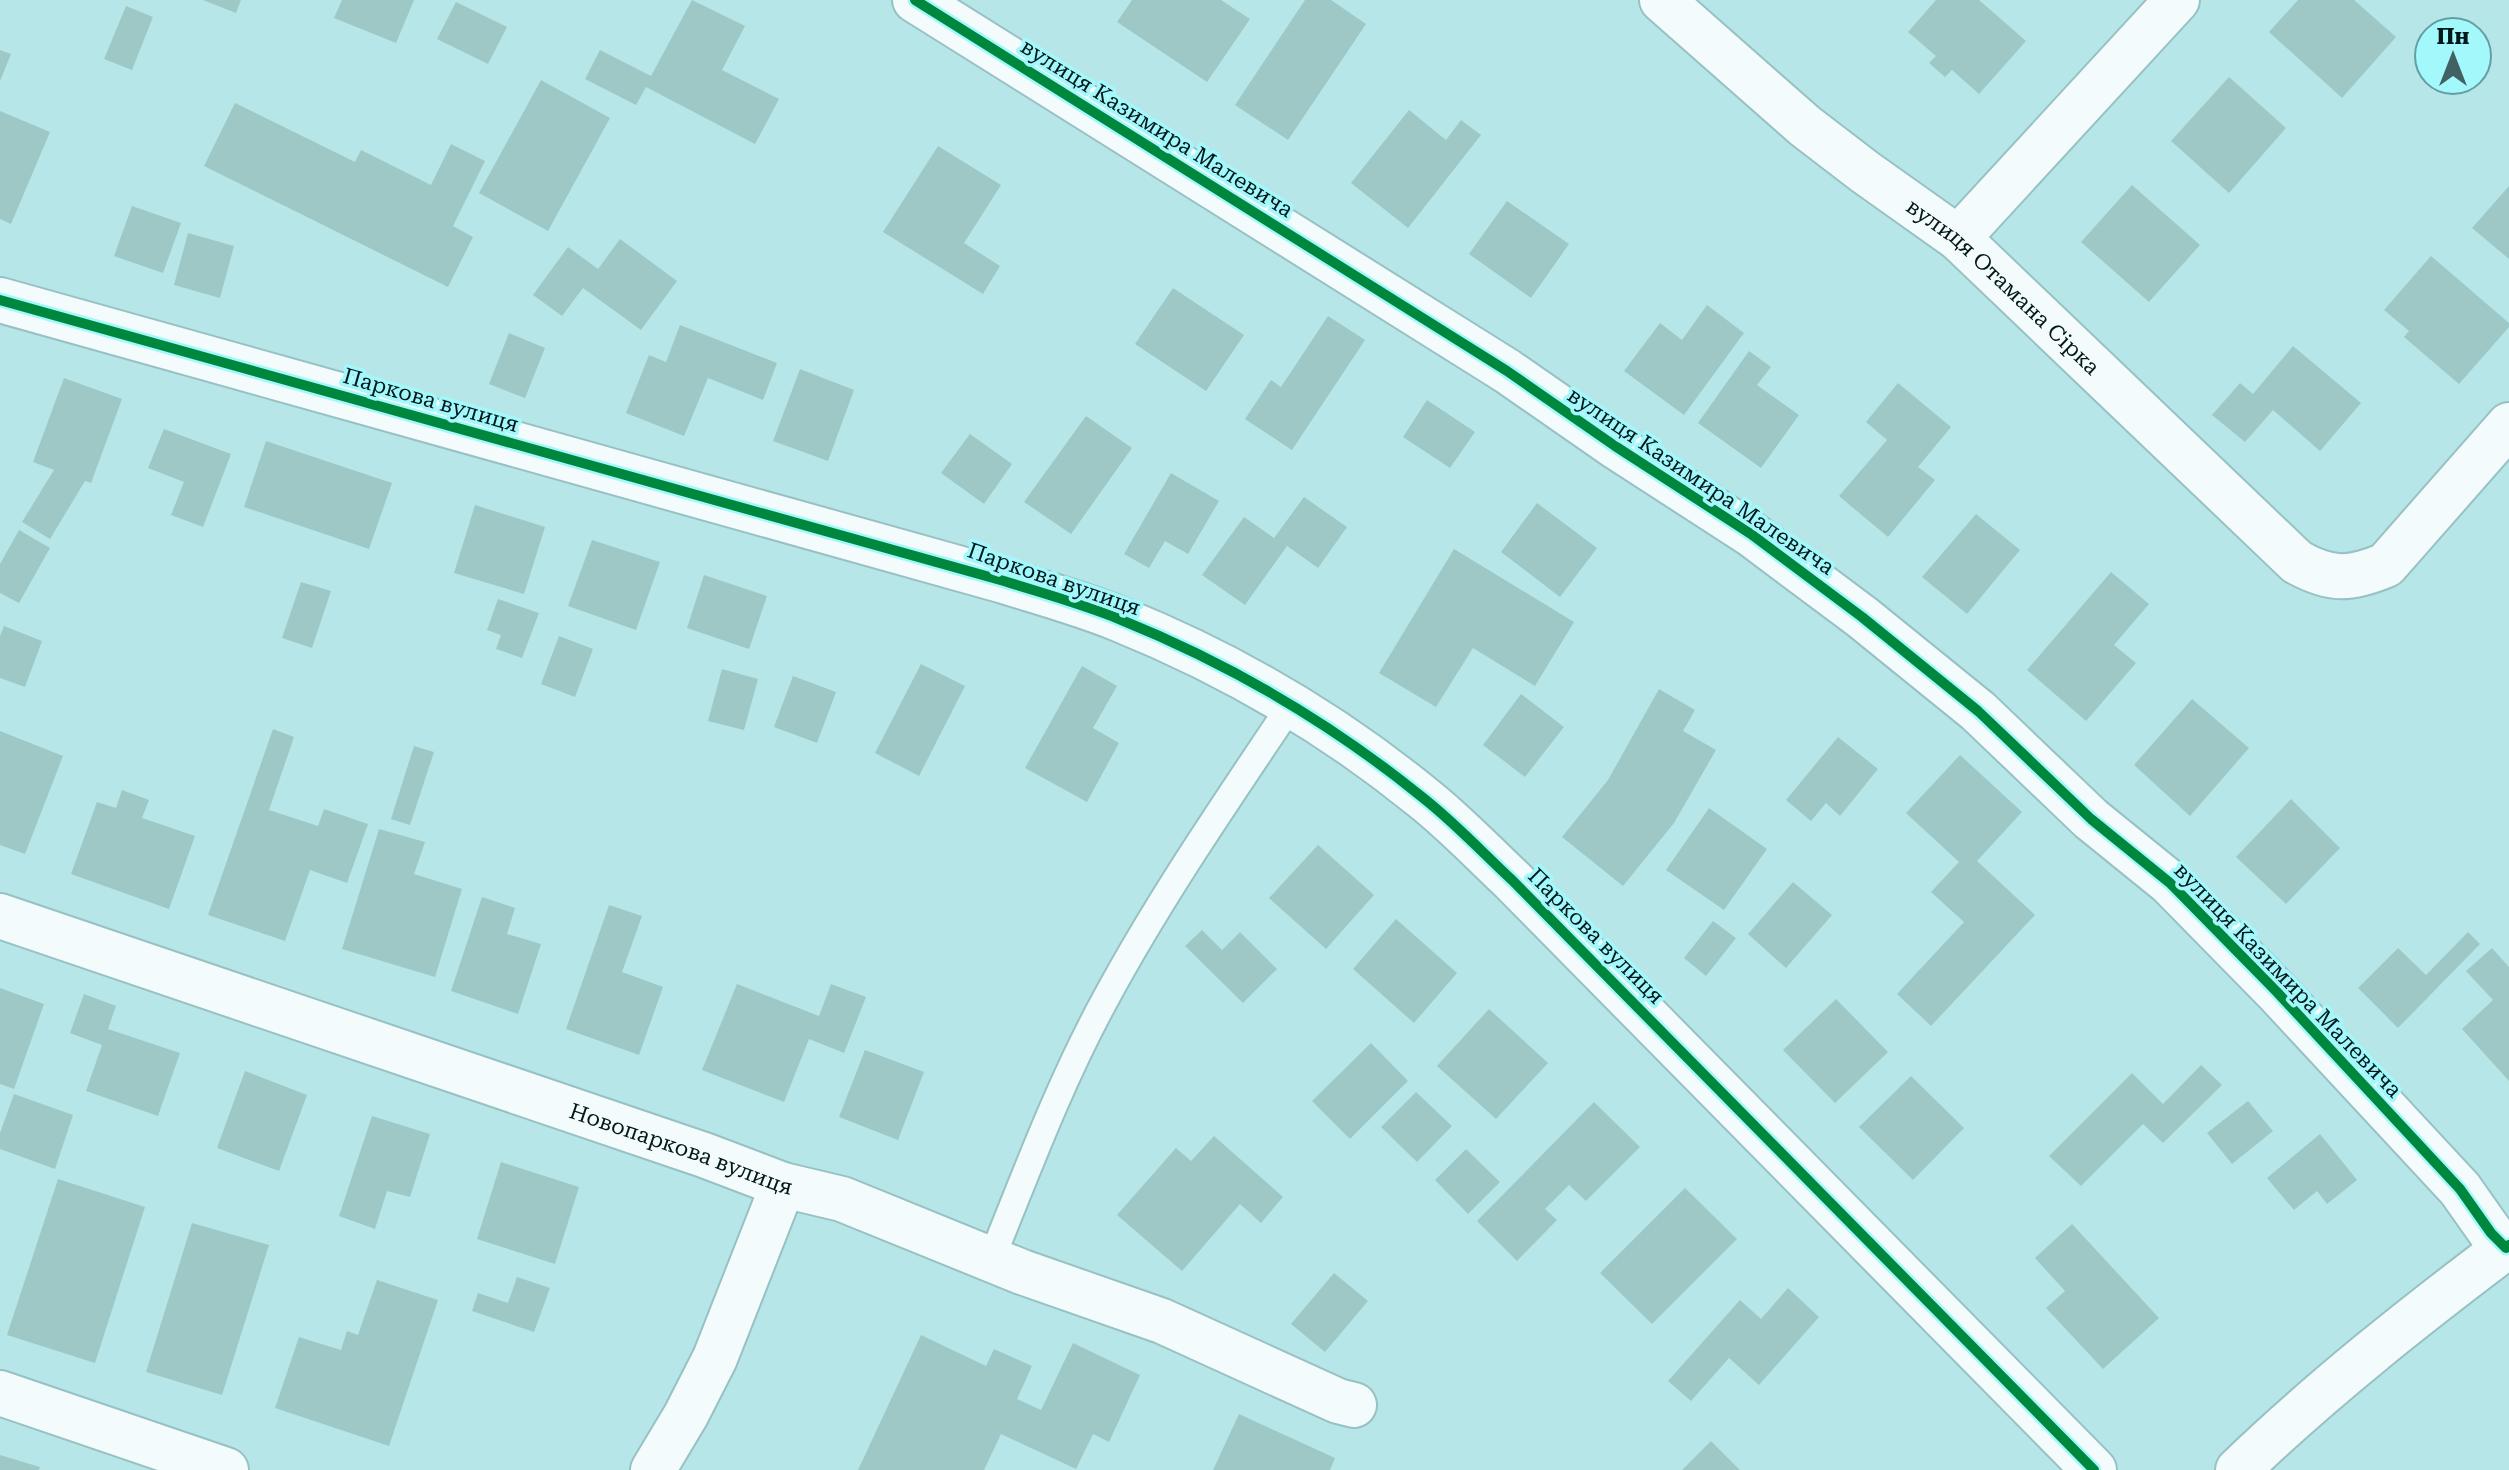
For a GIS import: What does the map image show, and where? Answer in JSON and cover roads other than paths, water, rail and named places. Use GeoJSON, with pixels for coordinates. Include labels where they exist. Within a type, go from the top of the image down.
{"type":"FeatureCollection","features":[{"type":"Feature","properties":{"kind":"street","name":"вулиця Казимира Малевича"},"geometry":{"type":"LineString","coordinates":[[915,0],[1507,371],[1751,534],[1862,617],[1978,711],[2091,819],[2170,883],[2277,992],[2460,1189],[2491,1233],[2507,1246]]}},
{"type":"Feature","properties":{"kind":"street","name":"вулиця Отамана Сірка"},"geometry":{"type":"LineString","coordinates":[[1662,0],[1805,126],[1958,238],[2297,562],[2316,572],[2338,578],[2362,575],[2386,565],[2509,425]]}},
{"type":"Feature","properties":{"kind":"street"},"geometry":{"type":"LineString","coordinates":[[1958,238],[2177,0]]}},
{"type":"Feature","properties":{"kind":"street","name":"Паркова вулиця"},"geometry":{"type":"LineString","coordinates":[[0,300],[1004,581],[1118,619],[1206,658],[1291,705],[1359,749],[1424,798],[1512,880],[2094,1470]]}},
{"type":"Feature","properties":{"kind":"street","name":"Новопаркова вулиця"},"geometry":{"type":"LineString","coordinates":[[0,916],[704,1155],[783,1185],[842,1199],[991,1260],[1162,1321],[1338,1401],[1354,1405]]}},
{"type":"Feature","properties":{"kind":"street"},"geometry":{"type":"LineString","coordinates":[[653,1470],[715,1358],[783,1185]]}},
{"type":"Feature","properties":{"kind":"street"},"geometry":{"type":"LineString","coordinates":[[2238,1470],[2307,1407],[2507,1246]]}},
{"type":"Feature","properties":{"kind":"street"},"geometry":{"type":"LineString","coordinates":[[0,1393],[226,1470]]}},
{"type":"Feature","properties":{"kind":"lane"},"geometry":{"type":"LineString","coordinates":[[991,1260],[1044,1127],[1105,999],[1198,845],[1291,705]]}}]}
